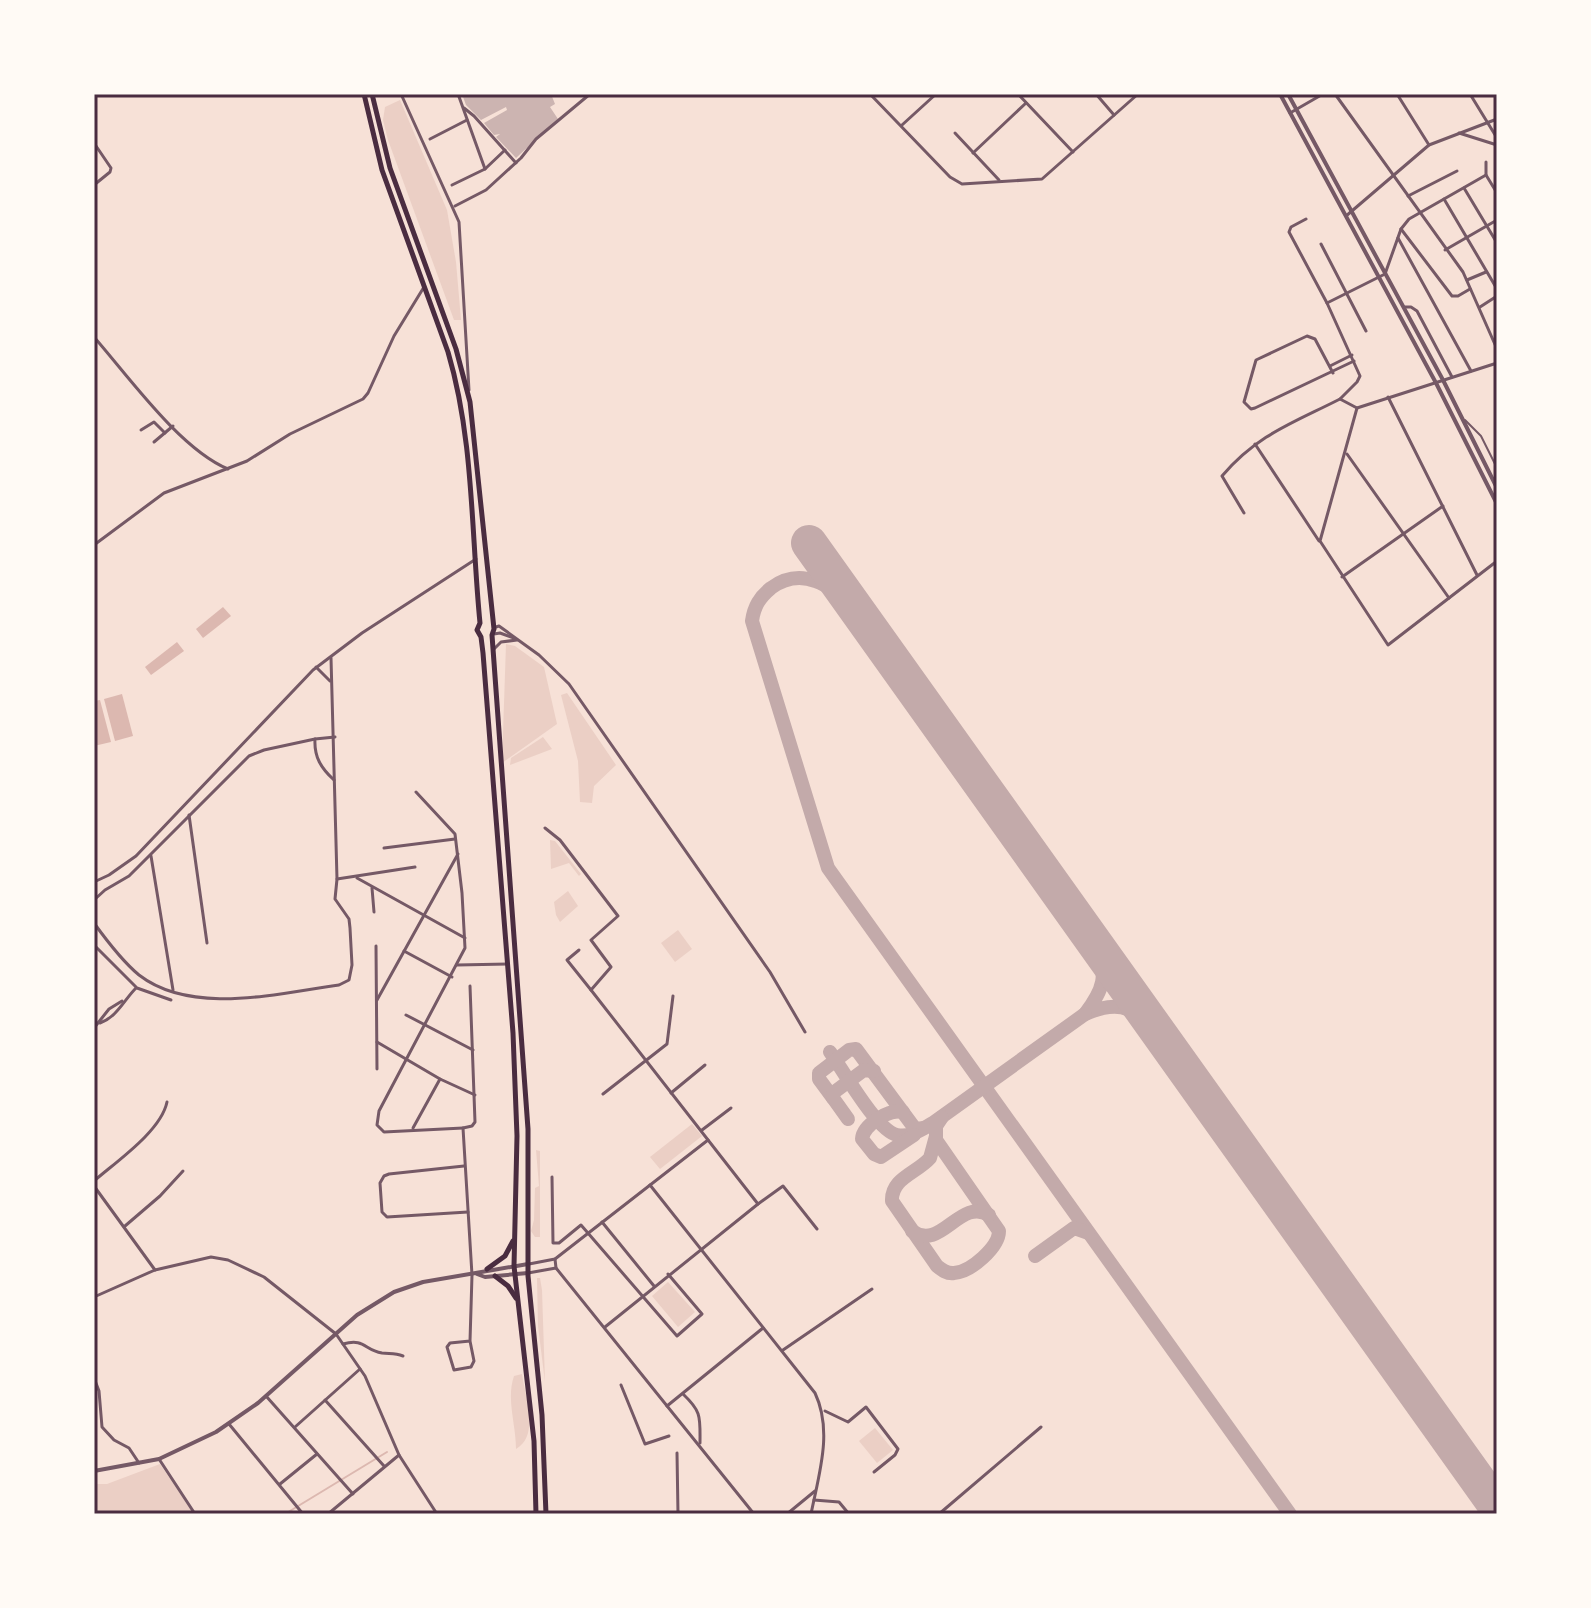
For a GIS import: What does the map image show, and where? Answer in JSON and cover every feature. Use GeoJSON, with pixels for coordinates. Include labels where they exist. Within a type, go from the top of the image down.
{"type":"FeatureCollection","features":[{"type":"Feature","properties":{"kind":"main road"},"geometry":{"type":"LineString","coordinates":[[364,94],[382,170],[457,383],[464,425],[476,559],[480,623],[477,630],[481,637],[508,964],[516,1109],[514,1266],[534,1441],[536,1514]]}},
{"type":"Feature","properties":{"kind":"main road"},"geometry":{"type":"LineString","coordinates":[[372,94],[390,168],[456,349],[470,402],[493,630],[528,1129],[528,1273],[542,1415],[546,1514]]}},
{"type":"Feature","properties":{"kind":"main road"},"geometry":{"type":"LineString","coordinates":[[480,623],[484,621],[493,630]]}},
{"type":"Feature","properties":{"kind":"main road"},"geometry":{"type":"LineString","coordinates":[[481,637],[485,638],[493,630]]}},
{"type":"Feature","properties":{"kind":"main road"},"geometry":{"type":"LineString","coordinates":[[487,1269],[505,1256],[514,1236]]}},
{"type":"Feature","properties":{"kind":"main road"},"geometry":{"type":"LineString","coordinates":[[495,1276],[508,1286],[517,1300]]}},
{"type":"Feature","properties":{"kind":"street"},"geometry":{"type":"LineString","coordinates":[[402,94],[459,222],[470,402]]}},
{"type":"Feature","properties":{"kind":"street"},"geometry":{"type":"LineString","coordinates":[[458,94],[485,169]]}},
{"type":"Feature","properties":{"kind":"street"},"geometry":{"type":"LineString","coordinates":[[454,206],[486,190],[516,163],[536,139],[590,94]]}},
{"type":"Feature","properties":{"kind":"street"},"geometry":{"type":"LineString","coordinates":[[870,94],[959,183],[1042,179],[1138,94]]}},
{"type":"Feature","properties":{"kind":"street"},"geometry":{"type":"LineString","coordinates":[[902,125],[936,94]]}},
{"type":"Feature","properties":{"kind":"street"},"geometry":{"type":"LineString","coordinates":[[1018,94],[1073,152]]}},
{"type":"Feature","properties":{"kind":"street"},"geometry":{"type":"LineString","coordinates":[[1096,94],[1114,115]]}},
{"type":"Feature","properties":{"kind":"street"},"geometry":{"type":"LineString","coordinates":[[1280,94],[1436,383],[1497,504]]}},
{"type":"Feature","properties":{"kind":"street"},"geometry":{"type":"LineString","coordinates":[[1288,94],[1443,380],[1497,488]]}},
{"type":"Feature","properties":{"kind":"street"},"geometry":{"type":"LineString","coordinates":[[1290,113],[1323,94]]}},
{"type":"Feature","properties":{"kind":"street"},"geometry":{"type":"LineString","coordinates":[[1335,94],[1467,280],[1497,349]]}},
{"type":"Feature","properties":{"kind":"street"},"geometry":{"type":"LineString","coordinates":[[1397,94],[1429,145]]}},
{"type":"Feature","properties":{"kind":"street"},"geometry":{"type":"LineString","coordinates":[[1470,94],[1497,138]]}},
{"type":"Feature","properties":{"kind":"street"},"geometry":{"type":"LineString","coordinates":[[973,153],[1026,103]]}},
{"type":"Feature","properties":{"kind":"street"},"geometry":{"type":"LineString","coordinates":[[463,108],[516,163]]}},
{"type":"Feature","properties":{"kind":"street"},"geometry":{"type":"LineString","coordinates":[[1346,216],[1429,145],[1497,119]]}},
{"type":"Feature","properties":{"kind":"street"},"geometry":{"type":"LineString","coordinates":[[430,139],[467,120]]}},
{"type":"Feature","properties":{"kind":"street"},"geometry":{"type":"LineString","coordinates":[[955,133],[1000,182]]}},
{"type":"Feature","properties":{"kind":"street"},"geometry":{"type":"LineString","coordinates":[[1459,133],[1497,145]]}},
{"type":"Feature","properties":{"kind":"street"},"geometry":{"type":"LineString","coordinates":[[94,143],[111,168],[94,185]]}},
{"type":"Feature","properties":{"kind":"street"},"geometry":{"type":"LineString","coordinates":[[452,185],[485,169],[505,150]]}},
{"type":"Feature","properties":{"kind":"street"},"geometry":{"type":"LineString","coordinates":[[1486,162],[1486,175],[1497,193]]}},
{"type":"Feature","properties":{"kind":"street"},"geometry":{"type":"LineString","coordinates":[[1408,196],[1457,171]]}},
{"type":"Feature","properties":{"kind":"street"},"geometry":{"type":"LineString","coordinates":[[1327,303],[1385,274],[1406,221],[1486,175]]}},
{"type":"Feature","properties":{"kind":"street"},"geometry":{"type":"LineString","coordinates":[[1464,188],[1497,243]]}},
{"type":"Feature","properties":{"kind":"street"},"geometry":{"type":"LineString","coordinates":[[1444,199],[1497,289]]}},
{"type":"Feature","properties":{"kind":"street"},"geometry":{"type":"LineString","coordinates":[[1244,513],[1222,476],[1255,444],[1300,416],[1340,399],[1359,379],[1352,355],[1289,232],[1291,227],[1306,219]]}},
{"type":"Feature","properties":{"kind":"street"},"geometry":{"type":"LineString","coordinates":[[1445,250],[1497,220]]}},
{"type":"Feature","properties":{"kind":"street"},"geometry":{"type":"LineString","coordinates":[[1401,229],[1452,296],[1471,289]]}},
{"type":"Feature","properties":{"kind":"street"},"geometry":{"type":"LineString","coordinates":[[1398,238],[1471,371]]}},
{"type":"Feature","properties":{"kind":"street"},"geometry":{"type":"LineString","coordinates":[[1321,244],[1366,331]]}},
{"type":"Feature","properties":{"kind":"street"},"geometry":{"type":"LineString","coordinates":[[1467,280],[1487,271]]}},
{"type":"Feature","properties":{"kind":"street"},"geometry":{"type":"LineString","coordinates":[[94,545],[164,493],[264,452],[290,434],[363,399],[394,336],[424,287]]}},
{"type":"Feature","properties":{"kind":"street"},"geometry":{"type":"LineString","coordinates":[[1479,308],[1497,296]]}},
{"type":"Feature","properties":{"kind":"street"},"geometry":{"type":"LineString","coordinates":[[1403,307],[1417,311],[1452,377]]}},
{"type":"Feature","properties":{"kind":"street"},"geometry":{"type":"LineString","coordinates":[[94,337],[203,456],[228,469]]}},
{"type":"Feature","properties":{"kind":"street"},"geometry":{"type":"LineString","coordinates":[[1333,373],[1313,337],[1301,339],[1256,360],[1244,402],[1251,409],[1255,408],[1333,373],[1354,361]]}},
{"type":"Feature","properties":{"kind":"street"},"geometry":{"type":"LineString","coordinates":[[1330,366],[1352,355]]}},
{"type":"Feature","properties":{"kind":"street"},"geometry":{"type":"LineString","coordinates":[[1340,399],[1357,408],[1497,363]]}},
{"type":"Feature","properties":{"kind":"street"},"geometry":{"type":"LineString","coordinates":[[1388,397],[1477,575]]}},
{"type":"Feature","properties":{"kind":"street"},"geometry":{"type":"LineString","coordinates":[[1320,541],[1357,408]]}},
{"type":"Feature","properties":{"kind":"street"},"geometry":{"type":"LineString","coordinates":[[141,430],[154,422],[165,433]]}},
{"type":"Feature","properties":{"kind":"street"},"geometry":{"type":"LineString","coordinates":[[154,442],[173,426]]}},
{"type":"Feature","properties":{"kind":"street"},"geometry":{"type":"LineString","coordinates":[[1255,444],[1388,645],[1497,559]]}},
{"type":"Feature","properties":{"kind":"street"},"geometry":{"type":"LineString","coordinates":[[1346,453],[1449,598]]}},
{"type":"Feature","properties":{"kind":"street"},"geometry":{"type":"LineString","coordinates":[[1342,577],[1443,506]]}},
{"type":"Feature","properties":{"kind":"street"},"geometry":{"type":"LineString","coordinates":[[94,882],[136,856],[316,667],[432,585],[476,559]]}},
{"type":"Feature","properties":{"kind":"street"},"geometry":{"type":"LineString","coordinates":[[493,630],[517,640],[539,655],[569,684],[770,972],[805,1032]]}},
{"type":"Feature","properties":{"kind":"street"},"geometry":{"type":"LineString","coordinates":[[494,649],[501,642],[517,640]]}},
{"type":"Feature","properties":{"kind":"street"},"geometry":{"type":"LineString","coordinates":[[94,923],[139,974],[158,986],[174,991],[224,1000],[345,983],[351,976],[352,965],[349,919],[335,899],[336,781],[331,655]]}},
{"type":"Feature","properties":{"kind":"street"},"geometry":{"type":"LineString","coordinates":[[316,667],[332,683]]}},
{"type":"Feature","properties":{"kind":"street"},"geometry":{"type":"LineString","coordinates":[[94,900],[151,856],[249,756],[264,750],[335,737]]}},
{"type":"Feature","properties":{"kind":"street"},"geometry":{"type":"LineString","coordinates":[[315,739],[315,756],[336,781]]}},
{"type":"Feature","properties":{"kind":"street"},"geometry":{"type":"LineString","coordinates":[[416,792],[453,830],[457,839],[465,948],[379,1111],[377,1125],[384,1132],[463,1128],[475,1122],[470,986]]}},
{"type":"Feature","properties":{"kind":"street"},"geometry":{"type":"LineString","coordinates":[[189,815],[207,943]]}},
{"type":"Feature","properties":{"kind":"street"},"geometry":{"type":"LineString","coordinates":[[545,828],[560,840],[618,916],[591,940],[611,967],[591,990]]}},
{"type":"Feature","properties":{"kind":"street"},"geometry":{"type":"LineString","coordinates":[[384,848],[457,839]]}},
{"type":"Feature","properties":{"kind":"street"},"geometry":{"type":"LineString","coordinates":[[377,1000],[458,854]]}},
{"type":"Feature","properties":{"kind":"street"},"geometry":{"type":"LineString","coordinates":[[151,856],[174,991]]}},
{"type":"Feature","properties":{"kind":"street"},"geometry":{"type":"LineString","coordinates":[[337,879],[415,867]]}},
{"type":"Feature","properties":{"kind":"street"},"geometry":{"type":"LineString","coordinates":[[356,878],[465,938]]}},
{"type":"Feature","properties":{"kind":"street"},"geometry":{"type":"LineString","coordinates":[[372,888],[374,912]]}},
{"type":"Feature","properties":{"kind":"street"},"geometry":{"type":"LineString","coordinates":[[94,945],[137,988],[171,1000]]}},
{"type":"Feature","properties":{"kind":"street"},"geometry":{"type":"LineString","coordinates":[[376,946],[377,1069]]}},
{"type":"Feature","properties":{"kind":"street"},"geometry":{"type":"LineString","coordinates":[[579,950],[567,960],[758,1204]]}},
{"type":"Feature","properties":{"kind":"street"},"geometry":{"type":"LineString","coordinates":[[404,951],[452,977]]}},
{"type":"Feature","properties":{"kind":"street"},"geometry":{"type":"LineString","coordinates":[[457,965],[508,964]]}},
{"type":"Feature","properties":{"kind":"street"},"geometry":{"type":"LineString","coordinates":[[100,1023],[109,1009],[137,988]]}},
{"type":"Feature","properties":{"kind":"street"},"geometry":{"type":"LineString","coordinates":[[603,1094],[667,1044],[673,996]]}},
{"type":"Feature","properties":{"kind":"street"},"geometry":{"type":"LineString","coordinates":[[94,1028],[116,1013],[124,1000]]}},
{"type":"Feature","properties":{"kind":"street"},"geometry":{"type":"LineString","coordinates":[[406,1015],[473,1050]]}},
{"type":"Feature","properties":{"kind":"street"},"geometry":{"type":"LineString","coordinates":[[377,1042],[440,1079],[475,1095]]}},
{"type":"Feature","properties":{"kind":"street"},"geometry":{"type":"LineString","coordinates":[[671,1093],[705,1065]]}},
{"type":"Feature","properties":{"kind":"street"},"geometry":{"type":"LineString","coordinates":[[413,1129],[440,1079]]}},
{"type":"Feature","properties":{"kind":"street"},"geometry":{"type":"LineString","coordinates":[[155,1270],[94,1183],[161,1119],[167,1102]]}},
{"type":"Feature","properties":{"kind":"street"},"geometry":{"type":"LineString","coordinates":[[701,1131],[731,1108]]}},
{"type":"Feature","properties":{"kind":"street"},"geometry":{"type":"LineString","coordinates":[[463,1128],[475,1274],[470,1341],[473,1365],[454,1370],[447,1347],[450,1343],[470,1341]]}},
{"type":"Feature","properties":{"kind":"street"},"geometry":{"type":"LineString","coordinates":[[94,1471],[159,1459],[198,1443],[266,1396],[368,1306],[394,1292],[423,1282],[555,1259],[708,1140]]}},
{"type":"Feature","properties":{"kind":"street"},"geometry":{"type":"LineString","coordinates":[[464,1166],[384,1176],[380,1183],[381,1198],[384,1215],[394,1218],[468,1212]]}},
{"type":"Feature","properties":{"kind":"street"},"geometry":{"type":"LineString","coordinates":[[125,1226],[183,1171]]}},
{"type":"Feature","properties":{"kind":"street"},"geometry":{"type":"LineString","coordinates":[[552,1177],[553,1243],[559,1243],[581,1225],[677,1336],[702,1314],[668,1274]]}},
{"type":"Feature","properties":{"kind":"street"},"geometry":{"type":"LineString","coordinates":[[650,1185],[815,1393],[823,1410],[823,1460],[811,1514]]}},
{"type":"Feature","properties":{"kind":"street"},"geometry":{"type":"LineString","coordinates":[[605,1327],[668,1274],[783,1186],[817,1229]]}},
{"type":"Feature","properties":{"kind":"street"},"geometry":{"type":"LineString","coordinates":[[602,1222],[654,1286]]}},
{"type":"Feature","properties":{"kind":"street"},"geometry":{"type":"LineString","coordinates":[[94,1297],[155,1270],[211,1257],[228,1260],[264,1277],[336,1334],[360,1369],[399,1455],[437,1514]]}},
{"type":"Feature","properties":{"kind":"street"},"geometry":{"type":"LineString","coordinates":[[555,1259],[556,1268],[754,1514]]}},
{"type":"Feature","properties":{"kind":"street"},"geometry":{"type":"LineString","coordinates":[[475,1274],[482,1277],[515,1275],[556,1268]]}},
{"type":"Feature","properties":{"kind":"street"},"geometry":{"type":"LineString","coordinates":[[782,1350],[872,1289]]}},
{"type":"Feature","properties":{"kind":"street"},"geometry":{"type":"LineString","coordinates":[[667,1407],[763,1328]]}},
{"type":"Feature","properties":{"kind":"street"},"geometry":{"type":"LineString","coordinates":[[343,1344],[362,1342],[380,1353],[403,1356]]}},
{"type":"Feature","properties":{"kind":"street"},"geometry":{"type":"LineString","coordinates":[[295,1427],[360,1369]]}},
{"type":"Feature","properties":{"kind":"street"},"geometry":{"type":"LineString","coordinates":[[94,1378],[99,1391],[102,1427],[114,1440],[129,1448],[139,1463]]}},
{"type":"Feature","properties":{"kind":"street"},"geometry":{"type":"LineString","coordinates":[[621,1385],[645,1444],[669,1436]]}},
{"type":"Feature","properties":{"kind":"street"},"geometry":{"type":"LineString","coordinates":[[683,1394],[697,1407],[700,1415],[700,1446]]}},
{"type":"Feature","properties":{"kind":"street"},"geometry":{"type":"LineString","coordinates":[[266,1396],[353,1494]]}},
{"type":"Feature","properties":{"kind":"street"},"geometry":{"type":"LineString","coordinates":[[325,1400],[385,1467]]}},
{"type":"Feature","properties":{"kind":"street"},"geometry":{"type":"LineString","coordinates":[[823,1410],[848,1422],[866,1407],[898,1449],[874,1472]]}},
{"type":"Feature","properties":{"kind":"street"},"geometry":{"type":"LineString","coordinates":[[229,1424],[303,1514]]}},
{"type":"Feature","properties":{"kind":"street"},"geometry":{"type":"LineString","coordinates":[[939,1514],[1041,1427]]}},
{"type":"Feature","properties":{"kind":"street"},"geometry":{"type":"LineString","coordinates":[[677,1453],[678,1514]]}},
{"type":"Feature","properties":{"kind":"street"},"geometry":{"type":"LineString","coordinates":[[280,1485],[317,1454]]}},
{"type":"Feature","properties":{"kind":"street"},"geometry":{"type":"LineString","coordinates":[[328,1514],[399,1455]]}},
{"type":"Feature","properties":{"kind":"street"},"geometry":{"type":"LineString","coordinates":[[159,1459],[195,1514]]}},
{"type":"Feature","properties":{"kind":"street"},"geometry":{"type":"LineString","coordinates":[[787,1514],[816,1490]]}},
{"type":"Feature","properties":{"kind":"street"},"geometry":{"type":"LineString","coordinates":[[814,1500],[839,1502],[849,1514]]}},
{"type":"Feature","properties":{"kind":"lane"},"geometry":{"type":"LineString","coordinates":[[1462,418],[1481,436],[1497,468]]}},
{"type":"Feature","properties":{"kind":"shaded area"},"geometry":{"type":"Polygon","coordinates":[[[400,100],[447,210],[461,320],[454,320],[388,140],[383,120],[385,107],[400,100]]]}},
{"type":"Feature","properties":{"kind":"shaded area"},"geometry":{"type":"Polygon","coordinates":[[[223,607],[231,616],[203,638],[196,629],[223,607]]]}},
{"type":"Feature","properties":{"kind":"shaded area"},"geometry":{"type":"Polygon","coordinates":[[[177,642],[184,651],[151,675],[145,667],[177,642]]]}},
{"type":"Feature","properties":{"kind":"shaded area"},"geometry":{"type":"Polygon","coordinates":[[[506,644],[515,646],[544,667],[557,724],[502,763],[506,644]]]}},
{"type":"Feature","properties":{"kind":"shaded area"},"geometry":{"type":"Polygon","coordinates":[[[567,693],[616,765],[594,786],[592,803],[580,802],[578,761],[561,695],[567,693]]]}},
{"type":"Feature","properties":{"kind":"shaded area"},"geometry":{"type":"Polygon","coordinates":[[[122,694],[133,736],[115,741],[104,699],[122,694]]]}},
{"type":"Feature","properties":{"kind":"shaded area"},"geometry":{"type":"Polygon","coordinates":[[[100,700],[111,742],[94,746],[94,701],[100,700]]]}},
{"type":"Feature","properties":{"kind":"shaded area"},"geometry":{"type":"Polygon","coordinates":[[[543,737],[552,749],[510,765],[511,758],[543,737]]]}},
{"type":"Feature","properties":{"kind":"shaded area"},"geometry":{"type":"Polygon","coordinates":[[[550,840],[555,841],[581,874],[579,876],[569,863],[551,869],[550,840]]]}},
{"type":"Feature","properties":{"kind":"shaded area"},"geometry":{"type":"Polygon","coordinates":[[[568,891],[578,906],[560,922],[554,902],[568,891]]]}},
{"type":"Feature","properties":{"kind":"shaded area"},"geometry":{"type":"Polygon","coordinates":[[[678,930],[692,949],[675,962],[661,943],[678,930]]]}},
{"type":"Feature","properties":{"kind":"shaded area"},"geometry":{"type":"Polygon","coordinates":[[[692,1124],[702,1136],[660,1169],[650,1157],[692,1124]]]}},
{"type":"Feature","properties":{"kind":"shaded area"},"geometry":{"type":"Polygon","coordinates":[[[536,1150],[540,1151],[540,1237],[535,1237],[531,1231],[535,1188],[539,1186],[536,1150]]]}},
{"type":"Feature","properties":{"kind":"shaded area"},"geometry":{"type":"Polygon","coordinates":[[[537,1278],[540,1278],[542,1290],[545,1382],[538,1326],[537,1278]]]}},
{"type":"Feature","properties":{"kind":"shaded area"},"geometry":{"type":"Polygon","coordinates":[[[668,1282],[695,1312],[678,1327],[652,1296],[668,1282]]]}},
{"type":"Feature","properties":{"kind":"shaded area"},"geometry":{"type":"Polygon","coordinates":[[[522,1374],[529,1425],[523,1443],[516,1449],[511,1394],[514,1376],[522,1374]]]}},
{"type":"Feature","properties":{"kind":"shaded area"},"geometry":{"type":"Polygon","coordinates":[[[875,1428],[893,1450],[877,1463],[859,1441],[875,1428]]]}},
{"type":"Feature","properties":{"kind":"shaded area"},"geometry":{"type":"Polygon","coordinates":[[[160,1464],[194,1514],[94,1514],[94,1484],[107,1484],[160,1464]]]}},
{"type":"Feature","properties":{"kind":"building"},"geometry":{"type":"Polygon","coordinates":[[[462,94],[551,94],[555,104],[550,107],[558,119],[516,158],[496,137],[500,134],[494,135],[484,123],[507,110],[506,107],[481,120],[466,105],[462,94]]]}},
{"type":"Feature","properties":{"kind":"waterway"},"geometry":{"type":"LineString","coordinates":[[285,1514],[387,1452]]}},
{"type":"Feature","properties":{"kind":"taxiway"},"geometry":{"type":"LineString","coordinates":[[856,608],[837,592],[816,581],[794,578],[783,581],[764,595],[756,606],[752,621],[828,868],[1290,1514]]}},
{"type":"Feature","properties":{"kind":"taxiway"},"geometry":{"type":"LineString","coordinates":[[1096,945],[1102,965],[1102,982],[1085,1014],[1105,1007],[1122,1007],[1154,1027]]}},
{"type":"Feature","properties":{"kind":"taxiway"},"geometry":{"type":"LineString","coordinates":[[830,1052],[880,1123],[897,1135],[907,1135],[933,1123],[1085,1014]]}},
{"type":"Feature","properties":{"kind":"taxiway"},"geometry":{"type":"LineString","coordinates":[[833,1098],[819,1079],[819,1073],[849,1050],[856,1049],[913,1126],[916,1129],[924,1128]]}},
{"type":"Feature","properties":{"kind":"taxiway"},"geometry":{"type":"LineString","coordinates":[[848,1119],[833,1098],[833,1093],[864,1070],[874,1071]]}},
{"type":"Feature","properties":{"kind":"taxiway"},"geometry":{"type":"LineString","coordinates":[[903,1112],[878,1119],[867,1128],[862,1139],[874,1154],[881,1157],[914,1135]]}},
{"type":"Feature","properties":{"kind":"taxiway"},"geometry":{"type":"LineString","coordinates":[[936,1136],[930,1158],[900,1181],[892,1201],[937,1266],[947,1272],[961,1272],[983,1258],[999,1231],[936,1140],[936,1126],[942,1117]]}},
{"type":"Feature","properties":{"kind":"taxiway"},"geometry":{"type":"LineString","coordinates":[[912,1231],[922,1236],[932,1235],[969,1213],[979,1211],[989,1215]]}},
{"type":"Feature","properties":{"kind":"taxiway"},"geometry":{"type":"LineString","coordinates":[[1035,1256],[1074,1228],[1088,1233]]}},
{"type":"Feature","properties":{"kind":"runway"},"geometry":{"type":"LineString","coordinates":[[809,543],[1497,1507]]}}]}
